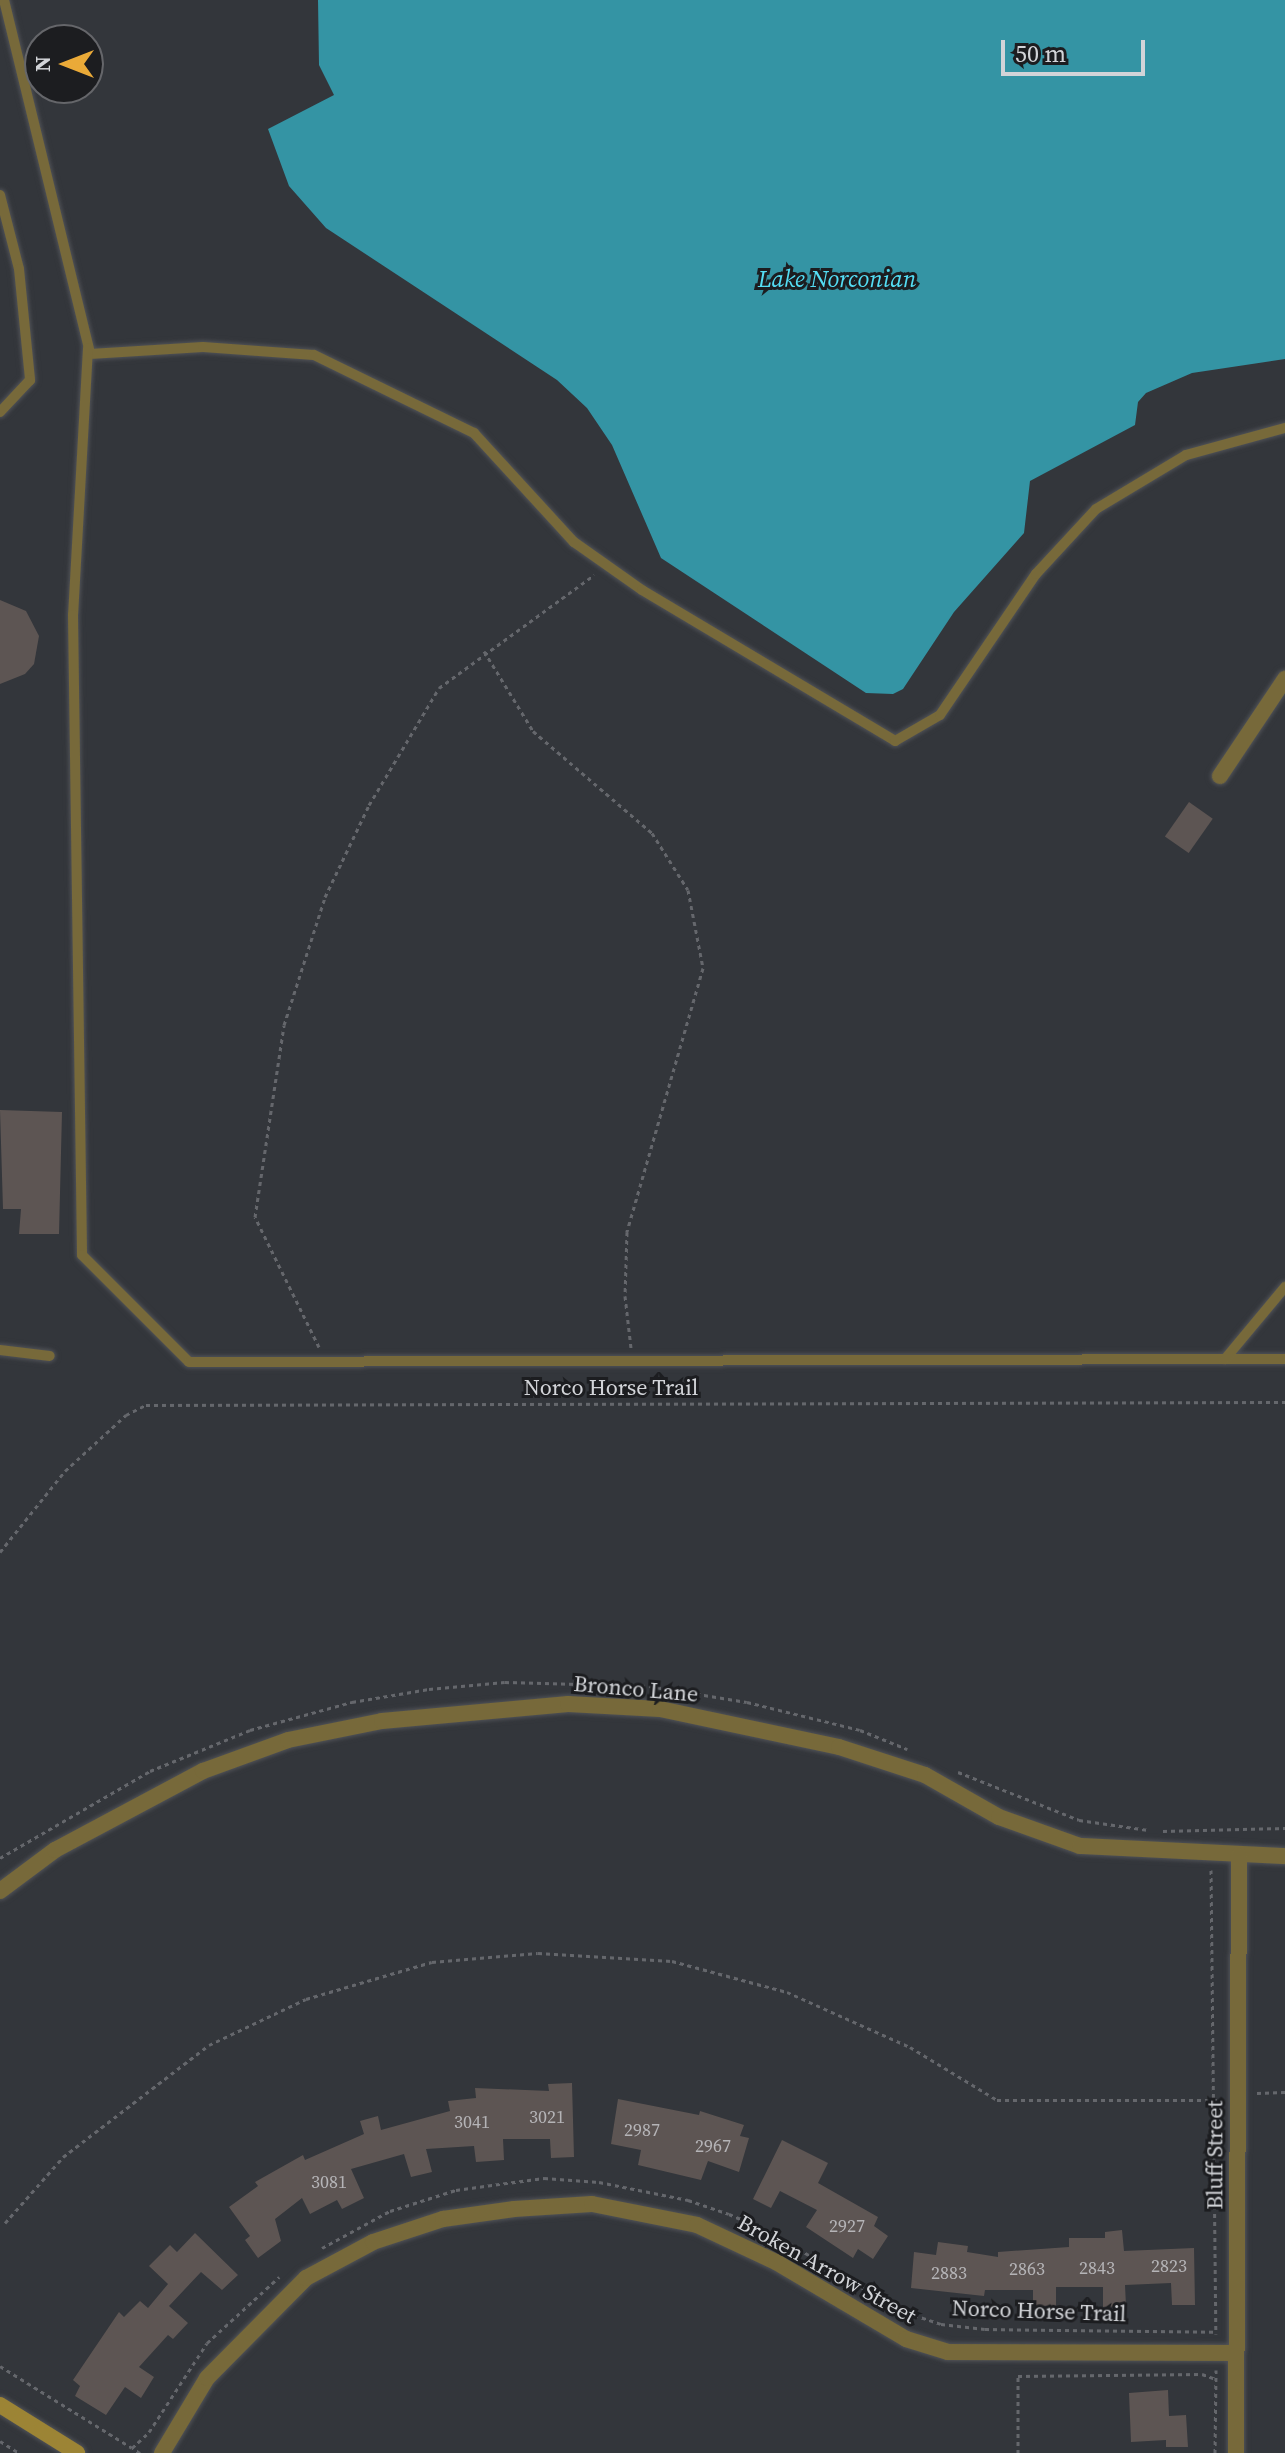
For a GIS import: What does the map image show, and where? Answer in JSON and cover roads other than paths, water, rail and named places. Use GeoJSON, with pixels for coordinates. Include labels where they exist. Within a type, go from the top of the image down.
{"type":"FeatureCollection","features":[{"type":"Feature","properties":{"kind":"main road"},"geometry":{"type":"LineString","coordinates":[[0,2405],[77,2453]]}},
{"type":"Feature","properties":{"kind":"street"},"geometry":{"type":"LineString","coordinates":[[1220,776],[1285,679]]}},
{"type":"Feature","properties":{"kind":"street","name":"Bronco Lane"},"geometry":{"type":"LineString","coordinates":[[0,1891],[55,1850],[176,1786],[288,1740],[382,1721],[568,1704],[660,1709],[752,1725],[925,1775],[999,1817],[1080,1846],[1210,1856],[1285,1856]]}},
{"type":"Feature","properties":{"kind":"street","name":"Bluff Street"},"geometry":{"type":"LineString","coordinates":[[1236,2453],[1239,1856]]}},
{"type":"Feature","properties":{"kind":"street","name":"Broken Arrow Street"},"geometry":{"type":"LineString","coordinates":[[162,2453],[207,2378],[306,2278],[373,2242],[443,2219],[514,2209],[592,2204],[697,2225],[776,2262],[906,2339],[948,2352],[1236,2353]]}},
{"type":"Feature","properties":{"kind":"lane"},"geometry":{"type":"LineString","coordinates":[[4,0],[90,354],[203,347],[314,355],[474,433],[574,542],[611,568],[895,741],[940,715],[1036,574],[1096,509],[1186,455],[1285,428]]}},
{"type":"Feature","properties":{"kind":"lane"},"geometry":{"type":"LineString","coordinates":[[0,195],[19,269],[30,380],[0,412]]}},
{"type":"Feature","properties":{"kind":"lane"},"geometry":{"type":"LineString","coordinates":[[88,348],[73,615],[82,1255],[189,1362],[325,1358],[1285,1359]]}},
{"type":"Feature","properties":{"kind":"lane"},"geometry":{"type":"LineString","coordinates":[[1225,1359],[1285,1287]]}},
{"type":"Feature","properties":{"kind":"lane"},"geometry":{"type":"LineString","coordinates":[[0,1350],[50,1356]]}},
{"type":"Feature","properties":{"kind":"water","name":"Lake Norconian"},"geometry":{"type":"Polygon","coordinates":[[[318,0],[1285,0],[1285,359],[1192,373],[1146,393],[1138,402],[1135,425],[1030,481],[1024,533],[954,612],[903,689],[893,694],[866,693],[661,558],[612,445],[587,408],[557,380],[326,228],[289,186],[268,129],[334,95],[319,65],[318,0]]]}}]}
